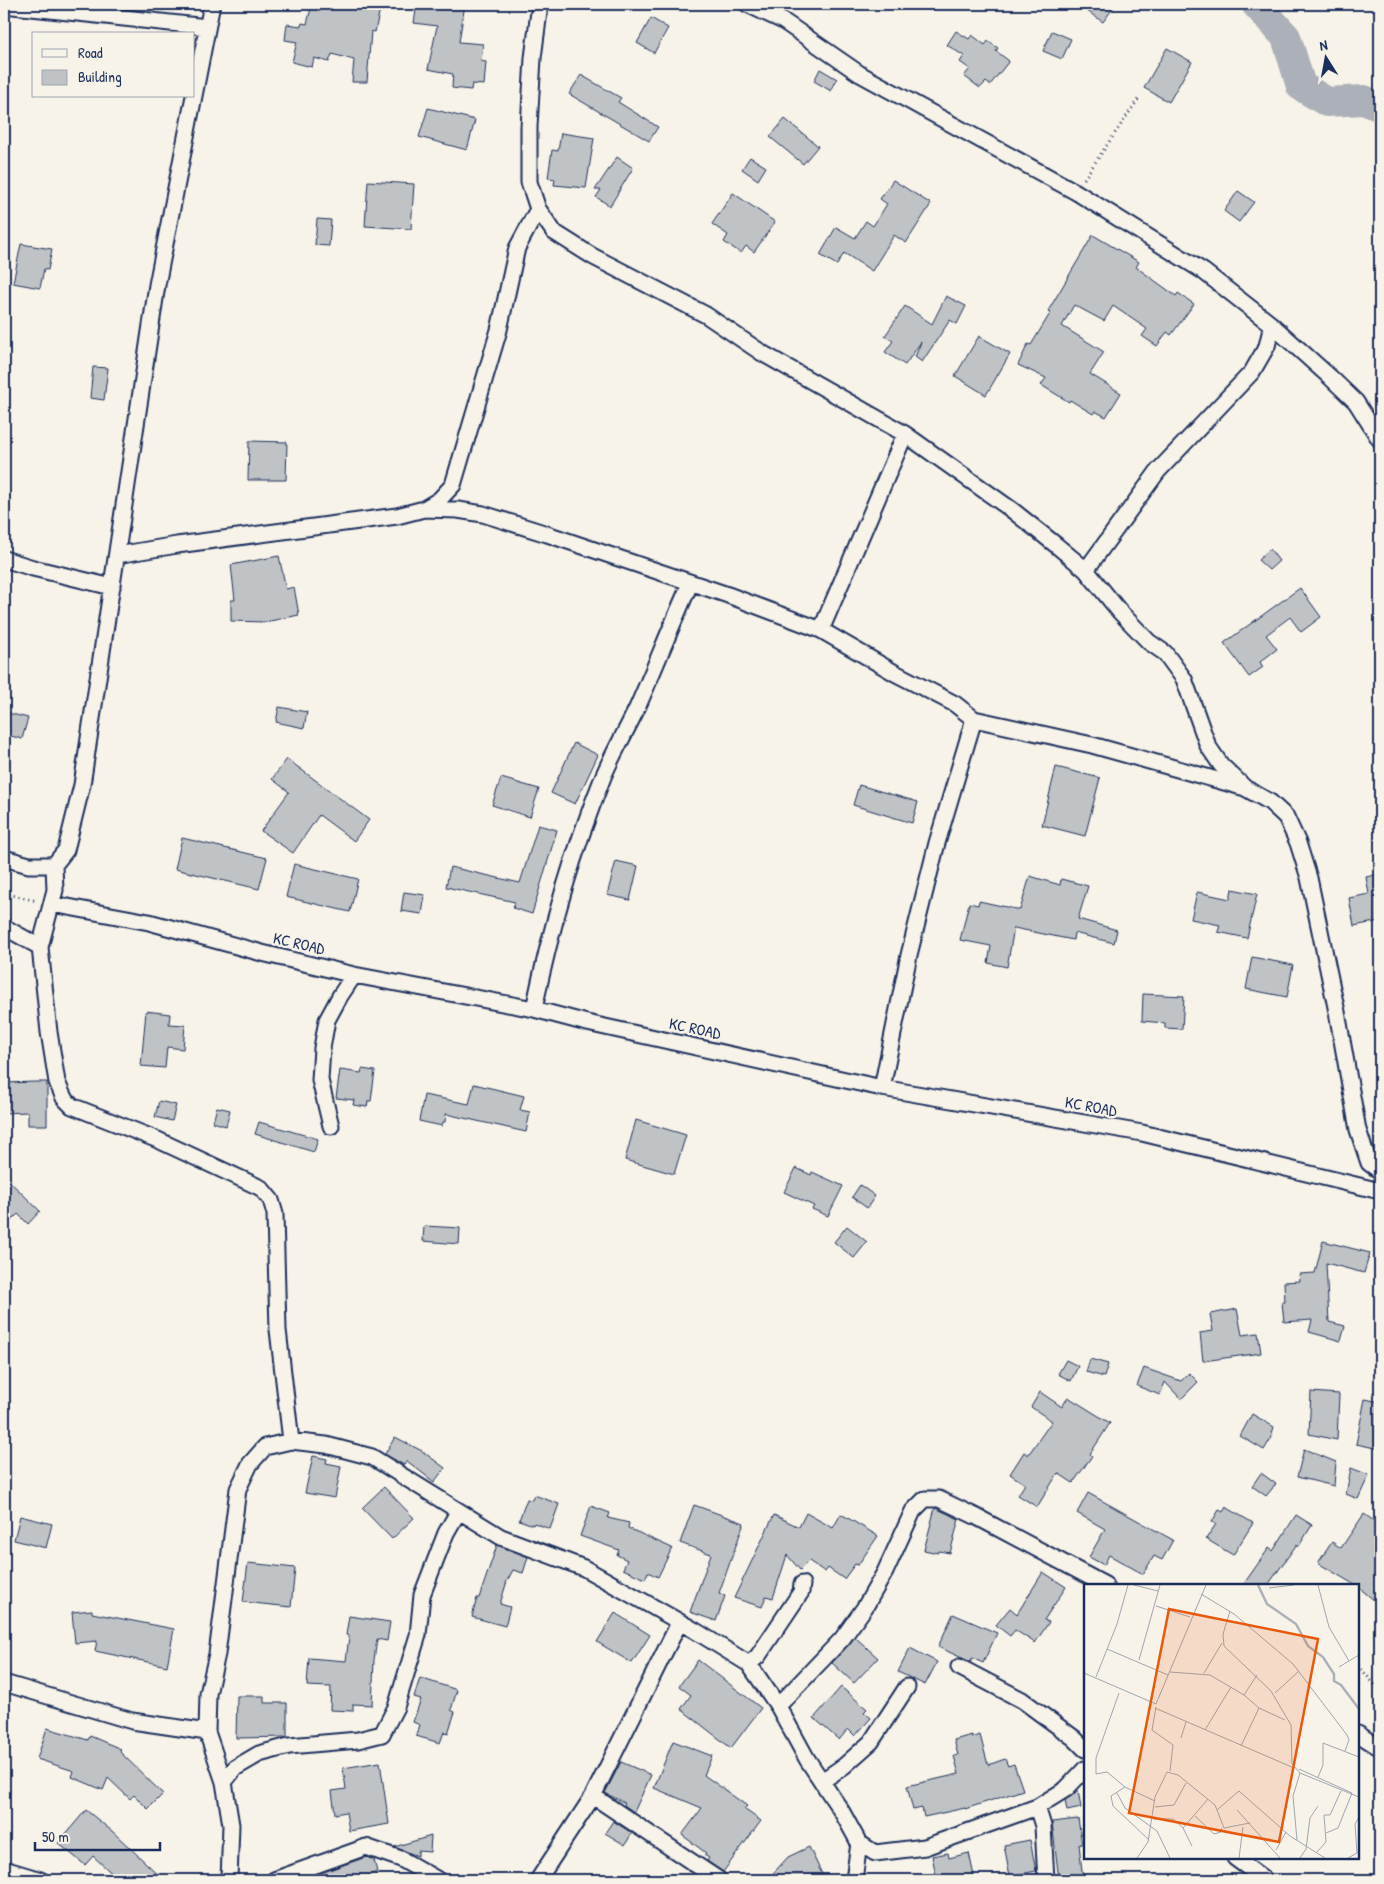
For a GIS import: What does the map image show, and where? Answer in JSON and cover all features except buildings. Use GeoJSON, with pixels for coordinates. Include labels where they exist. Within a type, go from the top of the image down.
{"type":"FeatureCollection","features":[{"type":"Feature","properties":{"kind":"street"},"geometry":{"type":"LineString","coordinates":[[195,89],[212,4]]}},
{"type":"Feature","properties":{"kind":"street"},"geometry":{"type":"LineString","coordinates":[[540,4],[533,58],[529,127],[529,182],[538,209],[554,232],[592,256],[706,315],[762,353],[905,434],[1012,510],[1086,570],[1120,612],[1149,642],[1165,653],[1184,679],[1208,746],[1221,765],[1245,788]]}},
{"type":"Feature","properties":{"kind":"street"},"geometry":{"type":"LineString","coordinates":[[747,4],[783,21],[860,74],[1076,192],[1202,271],[1272,325],[1356,402],[1380,440]]}},
{"type":"Feature","properties":{"kind":"street"},"geometry":{"type":"LineString","coordinates":[[4,5],[207,27]]}},
{"type":"Feature","properties":{"kind":"street"},"geometry":{"type":"LineString","coordinates":[[193,98],[157,285],[82,785],[66,850],[54,865],[55,890],[40,947],[49,1032],[57,1082],[64,1098],[72,1106],[158,1140],[260,1188],[271,1200],[275,1214],[278,1330],[291,1441]]}},
{"type":"Feature","properties":{"kind":"street"},"geometry":{"type":"LineString","coordinates":[[424,509],[439,500],[453,485],[499,330],[517,248],[538,209]]}},
{"type":"Feature","properties":{"kind":"street"},"geometry":{"type":"LineString","coordinates":[[1086,570],[1158,471],[1252,372],[1267,346],[1272,325]]}},
{"type":"Feature","properties":{"kind":"street"},"geometry":{"type":"LineString","coordinates":[[821,630],[905,434]]}},
{"type":"Feature","properties":{"kind":"street"},"geometry":{"type":"LineString","coordinates":[[117,555],[177,545],[397,516],[424,509],[458,510],[483,514],[622,559],[821,630],[895,673],[955,704],[974,718],[1092,745],[1245,788],[1270,802],[1286,817],[1298,843],[1309,878],[1317,916],[1337,1012],[1358,1130],[1369,1162],[1380,1171]]}},
{"type":"Feature","properties":{"kind":"street"},"geometry":{"type":"LineString","coordinates":[[4,559],[112,587]]}},
{"type":"Feature","properties":{"kind":"street"},"geometry":{"type":"LineString","coordinates":[[534,1009],[554,924],[579,843],[603,776],[638,706],[690,584]]}},
{"type":"Feature","properties":{"kind":"street"},"geometry":{"type":"LineString","coordinates":[[882,1088],[916,927],[937,843],[974,718]]}},
{"type":"Feature","properties":{"kind":"street"},"geometry":{"type":"LineString","coordinates":[[4,858],[30,864],[54,865]]}},
{"type":"Feature","properties":{"kind":"street","name":"KC ROAD"},"geometry":{"type":"LineString","coordinates":[[52,904],[150,922],[354,974],[534,1009],[586,1023],[882,1088],[1142,1133],[1380,1190]]}},
{"type":"Feature","properties":{"kind":"street"},"geometry":{"type":"LineString","coordinates":[[4,927],[40,947]]}},
{"type":"Feature","properties":{"kind":"street"},"geometry":{"type":"LineString","coordinates":[[331,1126],[320,1080],[322,1048],[327,1020],[354,974]]}},
{"type":"Feature","properties":{"kind":"street"},"geometry":{"type":"LineString","coordinates":[[229,1880],[231,1825],[224,1782],[207,1732],[208,1694],[217,1654],[238,1489],[250,1464],[265,1447],[291,1441],[326,1445],[372,1457],[501,1537],[584,1568],[748,1664],[778,1706],[807,1759],[842,1812],[859,1843],[875,1853],[925,1847],[1037,1807],[1066,1789],[1084,1770]]}},
{"type":"Feature","properties":{"kind":"street"},"geometry":{"type":"LineString","coordinates":[[778,1706],[842,1639],[865,1607],[885,1572],[913,1511],[925,1499],[939,1499],[977,1517],[1103,1584]]}},
{"type":"Feature","properties":{"kind":"street"},"geometry":{"type":"LineString","coordinates":[[224,1782],[235,1768],[259,1754],[289,1746],[358,1740],[382,1734],[396,1706],[418,1636],[422,1595],[446,1533],[458,1512]]}},
{"type":"Feature","properties":{"kind":"street"},"geometry":{"type":"LineString","coordinates":[[748,1664],[763,1649],[801,1592],[802,1584]]}},
{"type":"Feature","properties":{"kind":"street"},"geometry":{"type":"LineString","coordinates":[[538,1880],[593,1796],[679,1623]]}},
{"type":"Feature","properties":{"kind":"street"},"geometry":{"type":"LineString","coordinates":[[958,1667],[1022,1700],[1074,1738],[1084,1748]]}},
{"type":"Feature","properties":{"kind":"street"},"geometry":{"type":"LineString","coordinates":[[4,1683],[132,1721],[207,1732]]}},
{"type":"Feature","properties":{"kind":"street"},"geometry":{"type":"LineString","coordinates":[[822,1781],[844,1766],[870,1742],[907,1687]]}},
{"type":"Feature","properties":{"kind":"street"},"geometry":{"type":"LineString","coordinates":[[1359,1735],[1380,1748]]}},
{"type":"Feature","properties":{"kind":"street"},"geometry":{"type":"LineString","coordinates":[[593,1796],[719,1880]]}},
{"type":"Feature","properties":{"kind":"street"},"geometry":{"type":"LineString","coordinates":[[1037,1807],[1043,1826],[1046,1880]]}},
{"type":"Feature","properties":{"kind":"street"},"geometry":{"type":"LineString","coordinates":[[854,1880],[859,1843]]}},
{"type":"Feature","properties":{"kind":"street"},"geometry":{"type":"LineString","coordinates":[[274,1880],[366,1847],[400,1859],[438,1880]]}},
{"type":"Feature","properties":{"kind":"street"},"geometry":{"type":"LineString","coordinates":[[1236,1859],[1265,1880]]}},
{"type":"Feature","properties":{"kind":"street"},"geometry":{"type":"LineString","coordinates":[[4,1869],[41,1880]]}},
{"type":"Feature","properties":{"kind":"path"},"geometry":{"type":"LineString","coordinates":[[1076,192],[1139,98]]}},
{"type":"Feature","properties":{"kind":"path"},"geometry":{"type":"LineString","coordinates":[[4,893],[52,904]]}},
{"type":"Feature","properties":{"kind":"path"},"geometry":{"type":"LineString","coordinates":[[1359,1666],[1380,1691]]}},
{"type":"Feature","properties":{"kind":"waterway"},"geometry":{"type":"LineString","coordinates":[[1256,4],[1286,37],[1301,86],[1327,102],[1364,100],[1380,107]]}}]}
